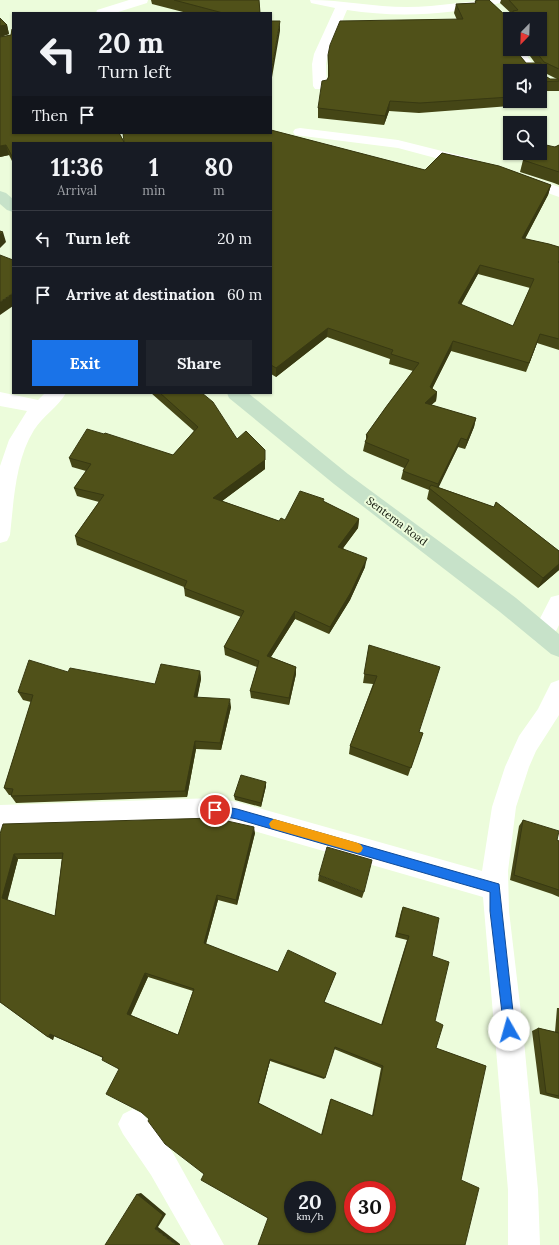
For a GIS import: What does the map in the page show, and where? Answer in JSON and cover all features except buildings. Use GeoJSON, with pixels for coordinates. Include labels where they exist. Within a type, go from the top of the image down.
{"type":"FeatureCollection","features":[{"type":"Feature","properties":{"kind":"main road"},"geometry":{"type":"LineString","coordinates":[[0,196],[12,206]]}},
{"type":"Feature","properties":{"kind":"main road","name":"Sentema Road"},"geometry":{"type":"LineString","coordinates":[[237,394],[342,479],[508,605],[551,640]]}},
{"type":"Feature","properties":{"kind":"street"},"geometry":{"type":"LineString","coordinates":[[105,12],[142,0]]}},
{"type":"Feature","properties":{"kind":"street"},"geometry":{"type":"LineString","coordinates":[[316,0],[342,6],[380,11],[411,12],[492,1],[502,13]]}},
{"type":"Feature","properties":{"kind":"street"},"geometry":{"type":"LineString","coordinates":[[320,86],[319,64],[321,54],[342,6]]}},
{"type":"Feature","properties":{"kind":"street"},"geometry":{"type":"LineString","coordinates":[[300,132],[398,144],[482,165]]}},
{"type":"Feature","properties":{"kind":"street"},"geometry":{"type":"LineString","coordinates":[[510,174],[559,192]]}},
{"type":"Feature","properties":{"kind":"street"},"geometry":{"type":"LineString","coordinates":[[0,535],[5,487],[15,446],[29,420],[40,407],[56,394]]}},
{"type":"Feature","properties":{"kind":"street"},"geometry":{"type":"LineString","coordinates":[[0,399],[40,407]]}},
{"type":"Feature","properties":{"kind":"street"},"geometry":{"type":"LineString","coordinates":[[551,640],[559,604]]}},
{"type":"Feature","properties":{"kind":"street"},"geometry":{"type":"LineString","coordinates":[[524,1245],[522,1183],[509,1030],[496,911],[495,871],[504,807],[516,767],[526,744],[546,717],[559,690]]}},
{"type":"Feature","properties":{"kind":"street"},"geometry":{"type":"LineString","coordinates":[[0,817],[215,810],[237,814],[496,888]]}},
{"type":"Feature","properties":{"kind":"street"},"geometry":{"type":"LineString","coordinates":[[133,1124],[162,1164],[208,1245]]}},
{"type":"Feature","properties":{"kind":"slow traffic"},"geometry":{"type":"LineString","coordinates":[[274,824],[358,848]]}},
{"type":"Feature","properties":{"kind":"route"},"geometry":{"type":"LineString","coordinates":[[215,810],[237,814],[496,888],[496,911],[509,1030]]}}]}
